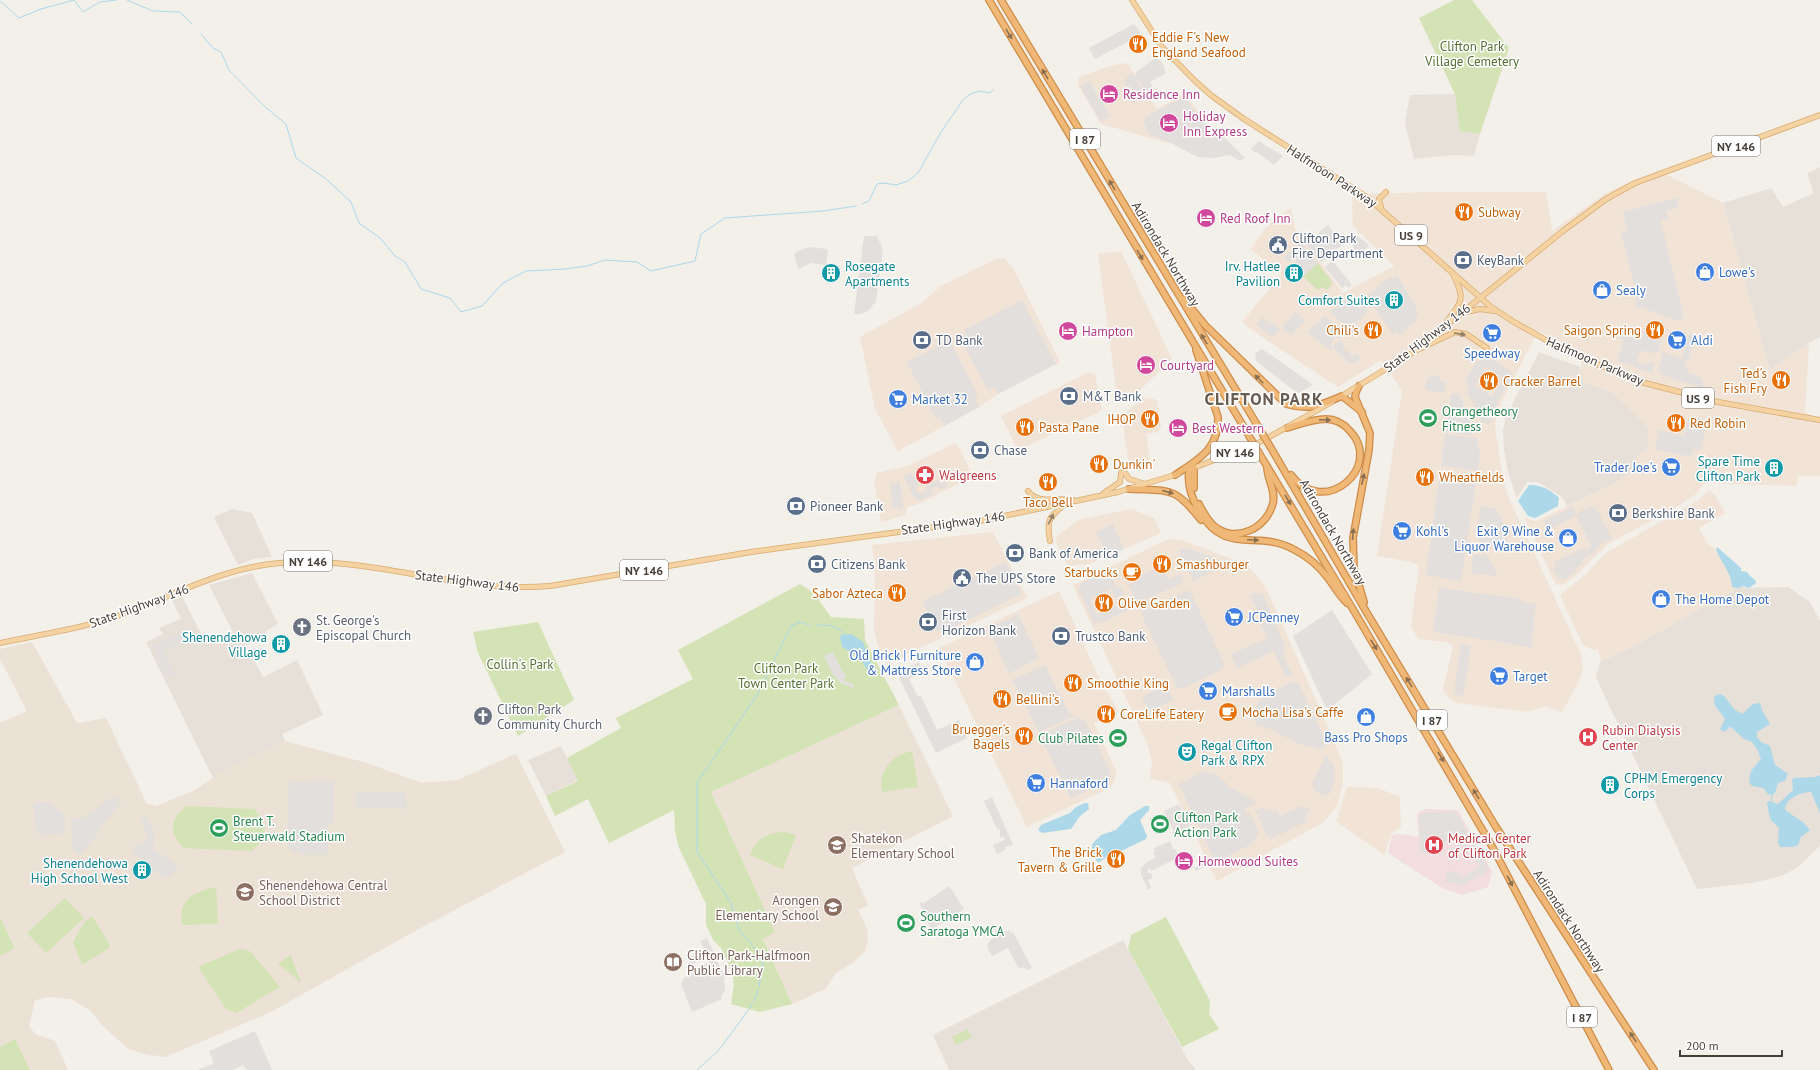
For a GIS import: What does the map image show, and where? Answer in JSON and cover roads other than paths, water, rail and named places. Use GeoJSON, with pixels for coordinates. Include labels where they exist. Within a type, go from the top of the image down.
{"type":"FeatureCollection","features":[{"type":"Feature","properties":{"kind":"highway","name":"Adirondack Northway"},"geometry":{"type":"LineString","coordinates":[[989,0],[1354,611],[1493,848],[1609,1070]]}},
{"type":"Feature","properties":{"kind":"highway","name":"Adirondack Northway"},"geometry":{"type":"LineString","coordinates":[[1001,0],[1275,454],[1496,828],[1654,1070]]}},
{"type":"Feature","properties":{"kind":"highway"},"geometry":{"type":"LineString","coordinates":[[1168,279],[1205,325],[1286,404],[1297,408],[1308,408],[1342,396],[1362,412]]}},
{"type":"Feature","properties":{"kind":"highway"},"geometry":{"type":"LineString","coordinates":[[1176,475],[1206,453],[1215,439],[1219,427],[1218,417],[1205,374],[1197,357],[1195,346]]}},
{"type":"Feature","properties":{"kind":"highway"},"geometry":{"type":"LineString","coordinates":[[1359,386],[1356,392],[1356,397],[1369,428],[1370,440],[1356,517],[1353,538],[1353,557],[1356,579],[1368,613]]}},
{"type":"Feature","properties":{"kind":"highway"},"geometry":{"type":"LineString","coordinates":[[1275,454],[1301,486],[1320,493],[1334,491],[1345,484],[1355,472],[1359,459],[1359,447],[1354,435],[1343,425],[1328,419],[1319,419],[1287,428]]}},
{"type":"Feature","properties":{"kind":"highway"},"geometry":{"type":"LineString","coordinates":[[1191,469],[1194,492],[1208,519],[1214,526],[1221,530],[1240,533],[1256,528],[1262,523],[1270,512],[1274,494],[1267,475],[1268,467]]}},
{"type":"Feature","properties":{"kind":"highway"},"geometry":{"type":"LineString","coordinates":[[1191,469],[1189,480],[1194,501],[1207,524],[1214,531]]}},
{"type":"Feature","properties":{"kind":"highway"},"geometry":{"type":"LineString","coordinates":[[1130,489],[1162,490],[1175,494],[1184,500],[1208,528],[1226,537],[1274,542],[1291,548],[1302,554],[1317,566],[1354,611]]}},
{"type":"Feature","properties":{"kind":"main road","name":"Halfmoon Parkway"},"geometry":{"type":"LineString","coordinates":[[1132,0],[1162,47],[1212,96],[1244,119],[1368,198],[1498,312],[1559,348],[1641,382],[1725,404],[1820,420]]}},
{"type":"Feature","properties":{"kind":"main road","name":"State Highway 146"},"geometry":{"type":"LineString","coordinates":[[0,643],[102,620],[230,572],[279,563],[310,561],[471,584],[506,587],[537,587],[578,582],[751,552],[980,521],[1130,489],[1176,475],[1260,442],[1359,386],[1412,352],[1606,199],[1635,184],[1820,115]]}},
{"type":"Feature","properties":{"kind":"main road"},"geometry":{"type":"LineString","coordinates":[[1381,208],[1379,199],[1386,192]]}},
{"type":"Feature","properties":{"kind":"main road"},"geometry":{"type":"LineString","coordinates":[[1442,327],[1455,311],[1461,297],[1461,292],[1450,270]]}},
{"type":"Feature","properties":{"kind":"main road"},"geometry":{"type":"LineString","coordinates":[[1460,313],[1484,309],[1498,312]]}},
{"type":"Feature","properties":{"kind":"main road"},"geometry":{"type":"LineString","coordinates":[[1412,352],[1455,332],[1466,334],[1487,348]]}},
{"type":"Feature","properties":{"kind":"main road"},"geometry":{"type":"LineString","coordinates":[[1100,495],[1120,482],[1122,468],[1130,479],[1147,484]]}},
{"type":"Feature","properties":{"kind":"main road"},"geometry":{"type":"LineString","coordinates":[[1028,491],[1032,496],[1039,500],[1064,498],[1077,500]]}},
{"type":"Feature","properties":{"kind":"main road"},"geometry":{"type":"LineString","coordinates":[[1050,541],[1048,527],[1049,520],[1066,503]]}},
{"type":"Feature","properties":{"kind":"water"},"geometry":{"type":"Polygon","coordinates":[[[1529,485],[1545,488],[1553,492],[1559,498],[1558,506],[1535,518],[1528,516],[1518,501],[1529,485]]]}},
{"type":"Feature","properties":{"kind":"water"},"geometry":{"type":"Polygon","coordinates":[[[1717,547],[1741,568],[1741,571],[1747,572],[1756,583],[1749,588],[1743,586],[1738,588],[1732,587],[1730,576],[1718,554],[1716,549],[1717,547]]]}},
{"type":"Feature","properties":{"kind":"water"},"geometry":{"type":"Polygon","coordinates":[[[851,634],[863,642],[873,668],[867,670],[859,656],[842,647],[841,635],[851,634]]]}},
{"type":"Feature","properties":{"kind":"water"},"geometry":{"type":"Polygon","coordinates":[[[1720,694],[1724,696],[1735,710],[1742,714],[1753,704],[1759,703],[1761,705],[1761,708],[1770,724],[1757,732],[1757,737],[1761,742],[1770,746],[1775,765],[1788,774],[1785,781],[1778,783],[1775,793],[1772,795],[1768,794],[1763,788],[1752,786],[1749,782],[1751,771],[1761,759],[1752,742],[1744,739],[1732,728],[1729,727],[1725,732],[1720,729],[1725,719],[1715,706],[1714,700],[1715,696],[1720,694]]]}},
{"type":"Feature","properties":{"kind":"water"},"geometry":{"type":"Polygon","coordinates":[[[1820,775],[1820,813],[1811,792],[1794,796],[1788,802],[1785,810],[1804,823],[1810,830],[1801,837],[1798,845],[1792,847],[1780,847],[1778,843],[1779,828],[1770,819],[1767,803],[1769,801],[1778,804],[1793,790],[1792,780],[1794,778],[1816,777],[1820,775]]]}},
{"type":"Feature","properties":{"kind":"water"},"geometry":{"type":"Polygon","coordinates":[[[1088,803],[1089,809],[1080,816],[1071,829],[1042,833],[1038,830],[1041,825],[1070,813],[1076,807],[1088,803]]]}},
{"type":"Feature","properties":{"kind":"water"},"geometry":{"type":"Polygon","coordinates":[[[1145,806],[1149,806],[1149,810],[1140,820],[1147,836],[1146,839],[1109,857],[1108,856],[1098,863],[1092,853],[1092,845],[1094,842],[1101,835],[1116,830],[1130,815],[1145,806]]]}},
{"type":"Feature","properties":{"kind":"waterway"},"geometry":{"type":"LineString","coordinates":[[0,1],[19,18],[41,9],[74,0],[83,12],[100,2],[116,0]]}},
{"type":"Feature","properties":{"kind":"waterway"},"geometry":{"type":"LineString","coordinates":[[127,0],[153,11],[180,12],[192,24]]}},
{"type":"Feature","properties":{"kind":"waterway"},"geometry":{"type":"LineString","coordinates":[[201,34],[213,48],[221,52],[229,70],[264,106],[286,124],[296,158],[326,179],[351,202],[359,223],[380,238],[395,256],[405,262],[421,289],[450,298],[461,312],[482,306],[503,283],[526,271],[587,266],[605,260],[637,262],[651,271],[695,261],[701,234],[725,218],[823,211],[856,206]]}},
{"type":"Feature","properties":{"kind":"waterway"},"geometry":{"type":"LineString","coordinates":[[862,204],[869,201],[877,184],[884,183],[896,185],[908,181],[918,173],[941,132],[963,100],[970,94],[979,91],[990,93],[993,90]]}},
{"type":"Feature","properties":{"kind":"waterway"},"geometry":{"type":"LineString","coordinates":[[759,987],[763,964],[753,946],[739,930],[731,903],[697,852],[697,783],[757,695],[791,626],[800,622],[809,625]]}},
{"type":"Feature","properties":{"kind":"waterway"},"geometry":{"type":"LineString","coordinates":[[817,625],[828,625],[835,627],[844,634]]}},
{"type":"Feature","properties":{"kind":"waterway"},"geometry":{"type":"LineString","coordinates":[[1771,802],[1772,795]]}},
{"type":"Feature","properties":{"kind":"waterway"},"geometry":{"type":"LineString","coordinates":[[754,1002],[758,990]]}},
{"type":"Feature","properties":{"kind":"waterway"},"geometry":{"type":"LineString","coordinates":[[697,1070],[719,1050],[752,1005]]}},
{"type":"Feature","properties":{"kind":"place","name":"Eddie F's New England Seafood"},"geometry":{"type":"Point","coordinates":[1138,44]}},
{"type":"Feature","properties":{"kind":"place","name":"Residence Inn"},"geometry":{"type":"Point","coordinates":[1109,94]}},
{"type":"Feature","properties":{"kind":"place","name":"Holiday Inn Express"},"geometry":{"type":"Point","coordinates":[1169,123]}},
{"type":"Feature","properties":{"kind":"place","name":"Subway"},"geometry":{"type":"Point","coordinates":[1464,212]}},
{"type":"Feature","properties":{"kind":"place","name":"Red Roof Inn"},"geometry":{"type":"Point","coordinates":[1206,218]}},
{"type":"Feature","properties":{"kind":"place","name":"Clifton Park Fire Department"},"geometry":{"type":"Point","coordinates":[1278,245]}},
{"type":"Feature","properties":{"kind":"place","name":"KeyBank"},"geometry":{"type":"Point","coordinates":[1463,260]}},
{"type":"Feature","properties":{"kind":"place","name":"Lowe's"},"geometry":{"type":"Point","coordinates":[1705,272]}},
{"type":"Feature","properties":{"kind":"place","name":"Rosegate Apartments"},"geometry":{"type":"Point","coordinates":[831,273]}},
{"type":"Feature","properties":{"kind":"place","name":"Irv. Hatlee Pavilion"},"geometry":{"type":"Point","coordinates":[1294,273]}},
{"type":"Feature","properties":{"kind":"place","name":"Sealy"},"geometry":{"type":"Point","coordinates":[1602,290]}},
{"type":"Feature","properties":{"kind":"place","name":"Comfort Suites"},"geometry":{"type":"Point","coordinates":[1394,300]}},
{"type":"Feature","properties":{"kind":"place","name":"Chili's"},"geometry":{"type":"Point","coordinates":[1373,330]}},
{"type":"Feature","properties":{"kind":"place","name":"Saigon Spring"},"geometry":{"type":"Point","coordinates":[1655,330]}},
{"type":"Feature","properties":{"kind":"place","name":"Hampton"},"geometry":{"type":"Point","coordinates":[1068,331]}},
{"type":"Feature","properties":{"kind":"place","name":"Speedway"},"geometry":{"type":"Point","coordinates":[1492,333]}},
{"type":"Feature","properties":{"kind":"place","name":"TD Bank"},"geometry":{"type":"Point","coordinates":[922,340]}},
{"type":"Feature","properties":{"kind":"place","name":"Aldi"},"geometry":{"type":"Point","coordinates":[1677,340]}},
{"type":"Feature","properties":{"kind":"place","name":"Courtyard"},"geometry":{"type":"Point","coordinates":[1146,365]}},
{"type":"Feature","properties":{"kind":"place","name":"Ted's Fish Fry"},"geometry":{"type":"Point","coordinates":[1781,380]}},
{"type":"Feature","properties":{"kind":"place","name":"Cracker Barrel"},"geometry":{"type":"Point","coordinates":[1489,381]}},
{"type":"Feature","properties":{"kind":"place","name":"M&T Bank"},"geometry":{"type":"Point","coordinates":[1069,396]}},
{"type":"Feature","properties":{"kind":"place","name":"Market 32"},"geometry":{"type":"Point","coordinates":[898,399]}},
{"type":"Feature","properties":{"kind":"place","name":"Orangetheory Fitness"},"geometry":{"type":"Point","coordinates":[1428,418]}},
{"type":"Feature","properties":{"kind":"place","name":"IHOP"},"geometry":{"type":"Point","coordinates":[1150,419]}},
{"type":"Feature","properties":{"kind":"place","name":"Red Robin"},"geometry":{"type":"Point","coordinates":[1676,423]}},
{"type":"Feature","properties":{"kind":"place","name":"Pasta Pane"},"geometry":{"type":"Point","coordinates":[1025,427]}},
{"type":"Feature","properties":{"kind":"place","name":"Best Western"},"geometry":{"type":"Point","coordinates":[1178,428]}},
{"type":"Feature","properties":{"kind":"place","name":"Chase"},"geometry":{"type":"Point","coordinates":[980,450]}},
{"type":"Feature","properties":{"kind":"place","name":"Dunkin'"},"geometry":{"type":"Point","coordinates":[1099,464]}},
{"type":"Feature","properties":{"kind":"place","name":"Trader Joe's"},"geometry":{"type":"Point","coordinates":[1671,467]}},
{"type":"Feature","properties":{"kind":"place","name":"Spare Time Clifton Park"},"geometry":{"type":"Point","coordinates":[1774,468]}},
{"type":"Feature","properties":{"kind":"place","name":"Walgreens"},"geometry":{"type":"Point","coordinates":[925,475]}},
{"type":"Feature","properties":{"kind":"place","name":"Wheatfields"},"geometry":{"type":"Point","coordinates":[1425,477]}},
{"type":"Feature","properties":{"kind":"place","name":"Taco Bell"},"geometry":{"type":"Point","coordinates":[1048,482]}},
{"type":"Feature","properties":{"kind":"place","name":"Pioneer Bank"},"geometry":{"type":"Point","coordinates":[796,506]}},
{"type":"Feature","properties":{"kind":"place","name":"Berkshire Bank"},"geometry":{"type":"Point","coordinates":[1618,513]}},
{"type":"Feature","properties":{"kind":"place","name":"Kohl's"},"geometry":{"type":"Point","coordinates":[1402,531]}},
{"type":"Feature","properties":{"kind":"place","name":"Exit 9 Wine & Liquor Warehouse"},"geometry":{"type":"Point","coordinates":[1568,538]}},
{"type":"Feature","properties":{"kind":"place","name":"Bank of America"},"geometry":{"type":"Point","coordinates":[1015,553]}},
{"type":"Feature","properties":{"kind":"place","name":"Citizens Bank"},"geometry":{"type":"Point","coordinates":[817,564]}},
{"type":"Feature","properties":{"kind":"place","name":"Smashburger"},"geometry":{"type":"Point","coordinates":[1162,564]}},
{"type":"Feature","properties":{"kind":"place","name":"Starbucks"},"geometry":{"type":"Point","coordinates":[1132,572]}},
{"type":"Feature","properties":{"kind":"place","name":"The UPS Store"},"geometry":{"type":"Point","coordinates":[962,578]}},
{"type":"Feature","properties":{"kind":"place","name":"Sabor Azteca"},"geometry":{"type":"Point","coordinates":[897,593]}},
{"type":"Feature","properties":{"kind":"place","name":"The Home Depot"},"geometry":{"type":"Point","coordinates":[1661,599]}},
{"type":"Feature","properties":{"kind":"place","name":"Olive Garden"},"geometry":{"type":"Point","coordinates":[1104,603]}},
{"type":"Feature","properties":{"kind":"place","name":"JCPenney"},"geometry":{"type":"Point","coordinates":[1234,617]}},
{"type":"Feature","properties":{"kind":"place","name":"First Horizon Bank"},"geometry":{"type":"Point","coordinates":[928,622]}},
{"type":"Feature","properties":{"kind":"place","name":"St. George's Episcopal Church"},"geometry":{"type":"Point","coordinates":[302,627]}},
{"type":"Feature","properties":{"kind":"place","name":"Trustco Bank"},"geometry":{"type":"Point","coordinates":[1061,636]}},
{"type":"Feature","properties":{"kind":"place","name":"Shenendehowa Village"},"geometry":{"type":"Point","coordinates":[281,644]}},
{"type":"Feature","properties":{"kind":"place","name":"Old Brick | Furniture & Mattress Store"},"geometry":{"type":"Point","coordinates":[975,662]}},
{"type":"Feature","properties":{"kind":"place","name":"Target"},"geometry":{"type":"Point","coordinates":[1499,676]}},
{"type":"Feature","properties":{"kind":"place","name":"Smoothie King"},"geometry":{"type":"Point","coordinates":[1073,683]}},
{"type":"Feature","properties":{"kind":"place","name":"Marshalls"},"geometry":{"type":"Point","coordinates":[1208,691]}},
{"type":"Feature","properties":{"kind":"place","name":"Bellini's"},"geometry":{"type":"Point","coordinates":[1002,699]}},
{"type":"Feature","properties":{"kind":"place","name":"Mocha Lisa's Caffe"},"geometry":{"type":"Point","coordinates":[1228,712]}},
{"type":"Feature","properties":{"kind":"place","name":"CoreLife Eatery"},"geometry":{"type":"Point","coordinates":[1106,714]}},
{"type":"Feature","properties":{"kind":"place","name":"Clifton Park Community Church"},"geometry":{"type":"Point","coordinates":[483,716]}},
{"type":"Feature","properties":{"kind":"place","name":"Bass Pro Shops"},"geometry":{"type":"Point","coordinates":[1366,717]}},
{"type":"Feature","properties":{"kind":"place","name":"Bruegger's Bagels"},"geometry":{"type":"Point","coordinates":[1024,736]}},
{"type":"Feature","properties":{"kind":"place","name":"Rubin Dialysis Center"},"geometry":{"type":"Point","coordinates":[1588,737]}},
{"type":"Feature","properties":{"kind":"place","name":"Club Pilates"},"geometry":{"type":"Point","coordinates":[1118,738]}},
{"type":"Feature","properties":{"kind":"place","name":"Regal Clifton Park & RPX"},"geometry":{"type":"Point","coordinates":[1187,752]}},
{"type":"Feature","properties":{"kind":"place","name":"Hannaford"},"geometry":{"type":"Point","coordinates":[1036,783]}},
{"type":"Feature","properties":{"kind":"place","name":"CPHM Emergency Corps"},"geometry":{"type":"Point","coordinates":[1610,785]}},
{"type":"Feature","properties":{"kind":"place","name":"Clifton Park Action Park"},"geometry":{"type":"Point","coordinates":[1160,824]}},
{"type":"Feature","properties":{"kind":"place","name":"Brent T. Steuerwald Stadium"},"geometry":{"type":"Point","coordinates":[219,828]}},
{"type":"Feature","properties":{"kind":"place","name":"Shatekon Elementary School"},"geometry":{"type":"Point","coordinates":[837,845]}},
{"type":"Feature","properties":{"kind":"place","name":"Medical Center of Clifton Park"},"geometry":{"type":"Point","coordinates":[1434,845]}},
{"type":"Feature","properties":{"kind":"place","name":"The Brick Tavern & Grille"},"geometry":{"type":"Point","coordinates":[1116,859]}},
{"type":"Feature","properties":{"kind":"place","name":"Homewood Suites"},"geometry":{"type":"Point","coordinates":[1184,861]}},
{"type":"Feature","properties":{"kind":"place","name":"Shenendehowa High School West"},"geometry":{"type":"Point","coordinates":[142,870]}},
{"type":"Feature","properties":{"kind":"place","name":"Shenendehowa Central School District"},"geometry":{"type":"Point","coordinates":[245,892]}},
{"type":"Feature","properties":{"kind":"place","name":"Arongen Elementary School"},"geometry":{"type":"Point","coordinates":[833,907]}},
{"type":"Feature","properties":{"kind":"place","name":"Southern Saratoga YMCA"},"geometry":{"type":"Point","coordinates":[906,923]}},
{"type":"Feature","properties":{"kind":"place","name":"Clifton Park-Halfmoon Public Library"},"geometry":{"type":"Point","coordinates":[673,962]}},
{"type":"Feature","properties":{"kind":"district","name":"CLIFTON PARK"},"geometry":{"type":"Point","coordinates":[1264,399]}},
{"type":"Feature","properties":{"kind":"park label","name":"Clifton Park Village Cemetery"},"geometry":{"type":"Point","coordinates":[1472,54]}},
{"type":"Feature","properties":{"kind":"park label","name":"Collin's Park"},"geometry":{"type":"Point","coordinates":[520,664]}},
{"type":"Feature","properties":{"kind":"park label","name":"Clifton Park Town Center Park"},"geometry":{"type":"Point","coordinates":[786,676]}}]}
